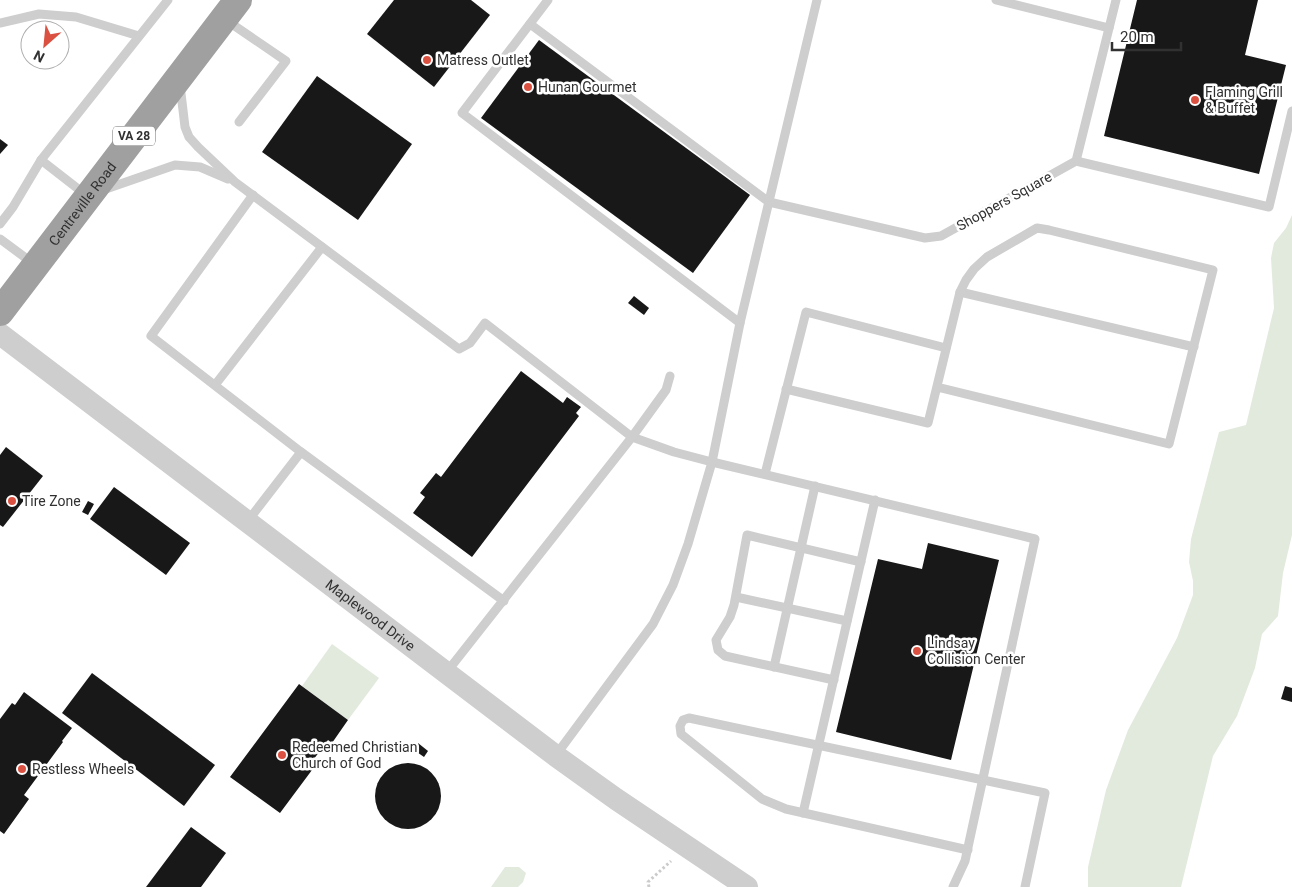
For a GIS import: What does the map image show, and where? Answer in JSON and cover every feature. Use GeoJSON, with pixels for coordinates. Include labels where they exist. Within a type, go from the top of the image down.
{"type":"FeatureCollection","features":[{"type":"Feature","properties":{"kind":"highway","name":"Centreville Road"},"geometry":{"type":"LineString","coordinates":[[0,312],[231,9]]}},
{"type":"Feature","properties":{"kind":"street","name":"Maplewood Drive"},"geometry":{"type":"LineString","coordinates":[[0,334],[556,756],[616,799],[747,887]]}},
{"type":"Feature","properties":{"kind":"lane"},"geometry":{"type":"LineString","coordinates":[[0,224],[13,207],[41,160],[168,0]]}},
{"type":"Feature","properties":{"kind":"lane"},"geometry":{"type":"LineString","coordinates":[[548,0],[462,113],[740,323]]}},
{"type":"Feature","properties":{"kind":"lane"},"geometry":{"type":"LineString","coordinates":[[556,756],[653,624],[673,584],[688,544],[712,462],[740,323],[817,0]]}},
{"type":"Feature","properties":{"kind":"lane"},"geometry":{"type":"LineString","coordinates":[[996,0],[1109,28]]}},
{"type":"Feature","properties":{"kind":"lane"},"geometry":{"type":"LineString","coordinates":[[1116,0],[1076,161],[1269,207],[1292,111]]}},
{"type":"Feature","properties":{"kind":"lane"},"geometry":{"type":"LineString","coordinates":[[231,9],[286,61],[239,122]]}},
{"type":"Feature","properties":{"kind":"lane"},"geometry":{"type":"LineString","coordinates":[[0,23],[39,14],[66,16],[76,17],[139,36]]}},
{"type":"Feature","properties":{"kind":"lane"},"geometry":{"type":"LineString","coordinates":[[530,24],[769,202]]}},
{"type":"Feature","properties":{"kind":"lane"},"geometry":{"type":"LineString","coordinates":[[180,76],[185,127],[189,137],[198,148],[253,196],[459,349],[470,342],[485,323],[632,437],[674,452],[712,462],[1035,539],[968,850],[953,887]]}},
{"type":"Feature","properties":{"kind":"lane"},"geometry":{"type":"LineString","coordinates":[[41,160],[88,196],[175,165],[200,167],[235,182]]}},
{"type":"Feature","properties":{"kind":"lane","name":"Shoppers Square"},"geometry":{"type":"LineString","coordinates":[[769,202],[925,238],[933,238],[941,236],[1076,161]]}},
{"type":"Feature","properties":{"kind":"lane"},"geometry":{"type":"LineString","coordinates":[[253,196],[151,336],[301,452],[504,601]]}},
{"type":"Feature","properties":{"kind":"lane"},"geometry":{"type":"LineString","coordinates":[[786,389],[928,423],[960,292],[974,269],[987,257],[1036,228],[1213,270],[1170,444],[937,387]]}},
{"type":"Feature","properties":{"kind":"lane"},"geometry":{"type":"LineString","coordinates":[[0,239],[36,265]]}},
{"type":"Feature","properties":{"kind":"lane"},"geometry":{"type":"LineString","coordinates":[[215,385],[322,247]]}},
{"type":"Feature","properties":{"kind":"lane"},"geometry":{"type":"LineString","coordinates":[[960,292],[1194,347]]}},
{"type":"Feature","properties":{"kind":"lane"},"geometry":{"type":"LineString","coordinates":[[764,474],[806,312],[946,348]]}},
{"type":"Feature","properties":{"kind":"lane"},"geometry":{"type":"LineString","coordinates":[[446,673],[632,437],[666,390],[670,376]]}},
{"type":"Feature","properties":{"kind":"lane"},"geometry":{"type":"LineString","coordinates":[[247,522],[301,452]]}},
{"type":"Feature","properties":{"kind":"lane"},"geometry":{"type":"LineString","coordinates":[[774,667],[814,486]]}},
{"type":"Feature","properties":{"kind":"lane"},"geometry":{"type":"LineString","coordinates":[[803,813],[875,500]]}},
{"type":"Feature","properties":{"kind":"lane"},"geometry":{"type":"LineString","coordinates":[[834,680],[724,656],[718,650],[716,640],[730,617],[736,597],[747,535],[861,562]]}},
{"type":"Feature","properties":{"kind":"lane"},"geometry":{"type":"LineString","coordinates":[[736,597],[847,621]]}},
{"type":"Feature","properties":{"kind":"lane"},"geometry":{"type":"LineString","coordinates":[[968,850],[803,813],[772,804],[762,799],[681,734],[680,726],[683,720],[689,718],[1045,793],[1026,887]]}},
{"type":"Feature","properties":{"kind":"path"},"geometry":{"type":"LineString","coordinates":[[650,887],[648,882],[686,846]]}},
{"type":"Feature","properties":{"kind":"shaded area"},"geometry":{"type":"Polygon","coordinates":[[[1292,215],[1292,535],[1283,573],[1278,616],[1262,634],[1255,668],[1237,716],[1213,756],[1181,887],[1088,887],[1088,867],[1106,790],[1128,730],[1177,638],[1193,595],[1193,581],[1189,562],[1191,539],[1219,432],[1246,425],[1274,308],[1271,258],[1274,243],[1286,228],[1292,215]]]}},
{"type":"Feature","properties":{"kind":"shaded area"},"geometry":{"type":"Polygon","coordinates":[[[332,644],[379,678],[348,720],[302,686],[332,644]]]}},
{"type":"Feature","properties":{"kind":"shaded area"},"geometry":{"type":"Polygon","coordinates":[[[505,867],[519,867],[526,873],[523,882],[518,887],[491,887],[505,867]]]}},
{"type":"Feature","properties":{"kind":"building","name":"Matress Outlet"},"geometry":{"type":"Polygon","coordinates":[[[394,0],[471,0],[490,15],[434,87],[367,34],[394,0]]]}},
{"type":"Feature","properties":{"kind":"building","name":"Flaming Grill & Buffet"},"geometry":{"type":"Polygon","coordinates":[[[1137,0],[1258,0],[1245,55],[1286,65],[1259,174],[1104,136],[1137,0]]]}},
{"type":"Feature","properties":{"kind":"building"},"geometry":{"type":"Polygon","coordinates":[[[539,40],[750,195],[693,273],[481,118],[539,40]]]}},
{"type":"Feature","properties":{"kind":"building"},"geometry":{"type":"Polygon","coordinates":[[[317,76],[412,144],[358,220],[262,152],[317,76]]]}},
{"type":"Feature","properties":{"kind":"building"},"geometry":{"type":"Polygon","coordinates":[[[0,139],[8,145],[0,154],[0,139]]]}},
{"type":"Feature","properties":{"kind":"building"},"geometry":{"type":"Polygon","coordinates":[[[634,296],[649,308],[644,315],[628,303],[634,296]]]}},
{"type":"Feature","properties":{"kind":"building"},"geometry":{"type":"Polygon","coordinates":[[[521,371],[563,403],[567,397],[581,407],[576,413],[579,416],[472,557],[413,513],[425,497],[420,493],[436,473],[441,477],[521,371]]]}},
{"type":"Feature","properties":{"kind":"building","name":"Tire Zone"},"geometry":{"type":"Polygon","coordinates":[[[6,447],[43,476],[3,527],[0,525],[0,455],[6,447]]]}},
{"type":"Feature","properties":{"kind":"building"},"geometry":{"type":"Polygon","coordinates":[[[114,487],[190,543],[166,575],[90,519],[114,487]]]}},
{"type":"Feature","properties":{"kind":"building"},"geometry":{"type":"Polygon","coordinates":[[[88,501],[94,504],[88,515],[82,512],[88,501]]]}},
{"type":"Feature","properties":{"kind":"building","name":"Lindsay Collision Center"},"geometry":{"type":"Polygon","coordinates":[[[928,543],[999,560],[951,760],[836,732],[878,559],[922,569],[928,543]]]}},
{"type":"Feature","properties":{"kind":"building"},"geometry":{"type":"Polygon","coordinates":[[[92,673],[215,765],[184,806],[62,713],[92,673]]]}},
{"type":"Feature","properties":{"kind":"building","name":"Redeemed Christian Church of God"},"geometry":{"type":"Polygon","coordinates":[[[299,684],[348,720],[332,743],[328,740],[308,767],[312,770],[280,813],[230,777],[299,684]]]}},
{"type":"Feature","properties":{"kind":"building"},"geometry":{"type":"Polygon","coordinates":[[[1285,686],[1292,688],[1292,702],[1281,699],[1285,686]]]}},
{"type":"Feature","properties":{"kind":"building","name":"Restless Wheels"},"geometry":{"type":"Polygon","coordinates":[[[24,692],[72,728],[24,795],[29,799],[4,834],[0,831],[0,719],[12,703],[15,705],[24,692]]]}},
{"type":"Feature","properties":{"kind":"building"},"geometry":{"type":"Polygon","coordinates":[[[418,743],[428,751],[424,757],[414,750],[418,743]]]}},
{"type":"Feature","properties":{"kind":"building"},"geometry":{"type":"Polygon","coordinates":[[[408,763],[420,766],[431,773],[438,784],[441,796],[438,808],[431,819],[420,826],[408,829],[396,826],[385,819],[378,808],[375,796],[378,784],[385,773],[396,766],[408,763]]]}},
{"type":"Feature","properties":{"kind":"building"},"geometry":{"type":"Polygon","coordinates":[[[191,827],[226,853],[201,887],[146,887],[191,827]]]}},
{"type":"Feature","properties":{"kind":"place","name":"Matress Outlet"},"geometry":{"type":"Point","coordinates":[427,60]}},
{"type":"Feature","properties":{"kind":"place","name":"Hunan Gourmet"},"geometry":{"type":"Point","coordinates":[528,87]}},
{"type":"Feature","properties":{"kind":"place","name":"Flaming Grill & Buffet"},"geometry":{"type":"Point","coordinates":[1195,100]}},
{"type":"Feature","properties":{"kind":"place","name":"Tire Zone"},"geometry":{"type":"Point","coordinates":[12,501]}},
{"type":"Feature","properties":{"kind":"place","name":"Lindsay Collision Center"},"geometry":{"type":"Point","coordinates":[917,651]}},
{"type":"Feature","properties":{"kind":"place","name":"Redeemed Christian Church of God"},"geometry":{"type":"Point","coordinates":[282,755]}},
{"type":"Feature","properties":{"kind":"place","name":"Restless Wheels"},"geometry":{"type":"Point","coordinates":[22,769]}}]}
